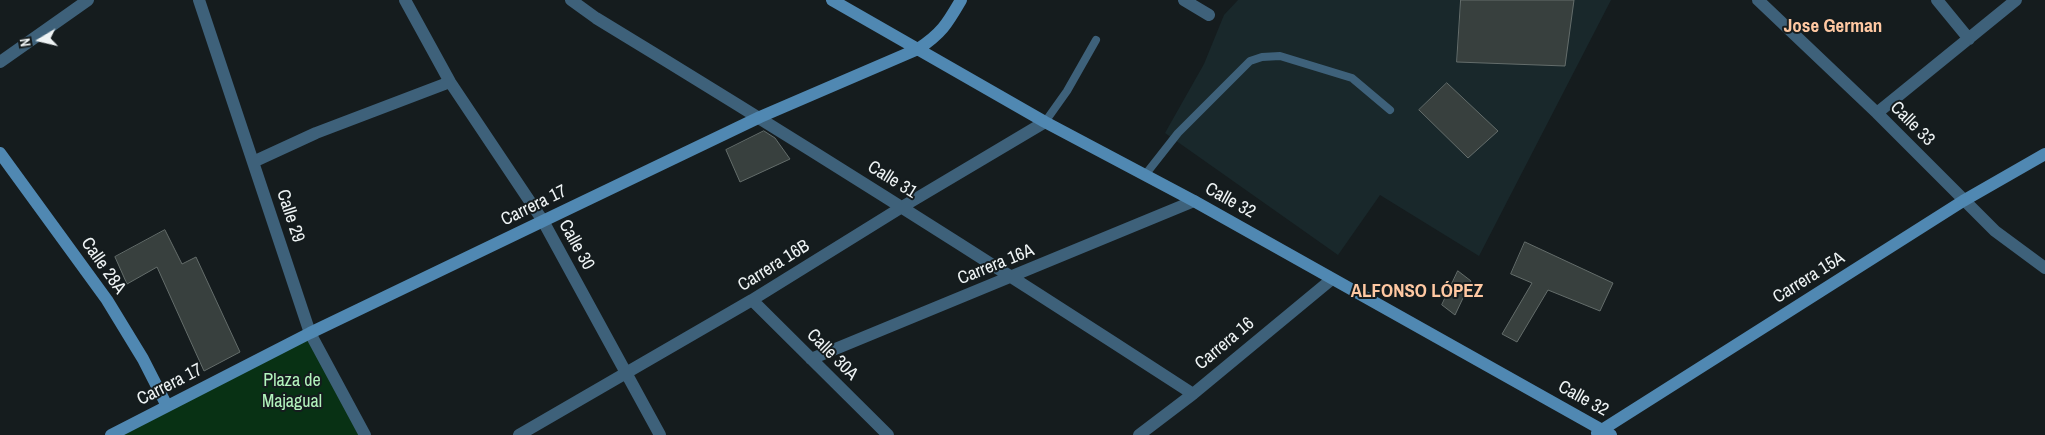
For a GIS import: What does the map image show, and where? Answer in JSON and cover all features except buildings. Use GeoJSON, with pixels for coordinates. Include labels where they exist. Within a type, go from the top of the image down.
{"type":"FeatureCollection","features":[{"type":"Feature","properties":{"kind":"main road","name":"Calle 32"},"geometry":{"type":"LineString","coordinates":[[832,0],[1045,122],[1194,201],[1603,433]]}},
{"type":"Feature","properties":{"kind":"main road","name":"Carrera 17"},"geometry":{"type":"LineString","coordinates":[[111,435],[310,333],[543,221],[760,117],[918,48],[935,38],[945,28],[960,0]]}},
{"type":"Feature","properties":{"kind":"main road","name":"Calle 28A"},"geometry":{"type":"LineString","coordinates":[[0,153],[107,300],[143,359],[168,406]]}},
{"type":"Feature","properties":{"kind":"main road","name":"Carrera 15A"},"geometry":{"type":"LineString","coordinates":[[1603,433],[1963,201],[2045,154]]}},
{"type":"Feature","properties":{"kind":"street"},"geometry":{"type":"LineString","coordinates":[[0,62],[88,0]]}},
{"type":"Feature","properties":{"kind":"street","name":"Calle 29"},"geometry":{"type":"LineString","coordinates":[[199,0],[310,333],[365,435]]}},
{"type":"Feature","properties":{"kind":"street","name":"Calle 30"},"geometry":{"type":"LineString","coordinates":[[405,0],[450,82],[543,221],[660,435]]}},
{"type":"Feature","properties":{"kind":"street","name":"Calle 31"},"geometry":{"type":"LineString","coordinates":[[571,0],[596,18],[760,117],[1013,277],[1192,394]]}},
{"type":"Feature","properties":{"kind":"street"},"geometry":{"type":"LineString","coordinates":[[1184,0],[1208,15]]}},
{"type":"Feature","properties":{"kind":"street","name":"Calle 33"},"geometry":{"type":"LineString","coordinates":[[1758,0],[1877,113],[1994,231],[2045,268]]}},
{"type":"Feature","properties":{"kind":"street"},"geometry":{"type":"LineString","coordinates":[[1937,0],[1969,39]]}},
{"type":"Feature","properties":{"kind":"street"},"geometry":{"type":"LineString","coordinates":[[1877,113],[2016,0]]}},
{"type":"Feature","properties":{"kind":"street"},"geometry":{"type":"LineString","coordinates":[[254,162],[316,133],[450,82]]}},
{"type":"Feature","properties":{"kind":"street","name":"Carrera 16B"},"geometry":{"type":"LineString","coordinates":[[519,435],[752,300],[902,207],[1045,122]]}},
{"type":"Feature","properties":{"kind":"street","name":"Carrera 16A"},"geometry":{"type":"LineString","coordinates":[[811,359],[1194,201]]}},
{"type":"Feature","properties":{"kind":"street","name":"Carrera 16"},"geometry":{"type":"LineString","coordinates":[[1139,435],[1332,279]]}},
{"type":"Feature","properties":{"kind":"street","name":"Calle 30A"},"geometry":{"type":"LineString","coordinates":[[752,300],[888,435]]}},
{"type":"Feature","properties":{"kind":"lane"},"geometry":{"type":"LineString","coordinates":[[1045,122],[1067,91],[1096,40]]}},
{"type":"Feature","properties":{"kind":"lane"},"geometry":{"type":"LineString","coordinates":[[1145,176],[1178,133],[1250,62],[1262,57],[1280,56],[1352,78],[1390,110]]}},
{"type":"Feature","properties":{"kind":"shaded area"},"geometry":{"type":"Polygon","coordinates":[[[1238,0],[1611,0],[1479,256],[1380,195],[1338,255],[1165,133],[1204,64],[1224,15],[1238,0]]]}},
{"type":"Feature","properties":{"kind":"green space","name":"Plaza de Majagual"},"geometry":{"type":"Polygon","coordinates":[[[310,333],[365,435],[112,435],[310,333]]]}},
{"type":"Feature","properties":{"kind":"district","name":"Jose German"},"geometry":{"type":"Point","coordinates":[1833,27]}},
{"type":"Feature","properties":{"kind":"district","name":"ALFONSO LÓPEZ"},"geometry":{"type":"Point","coordinates":[1417,292]}}]}
